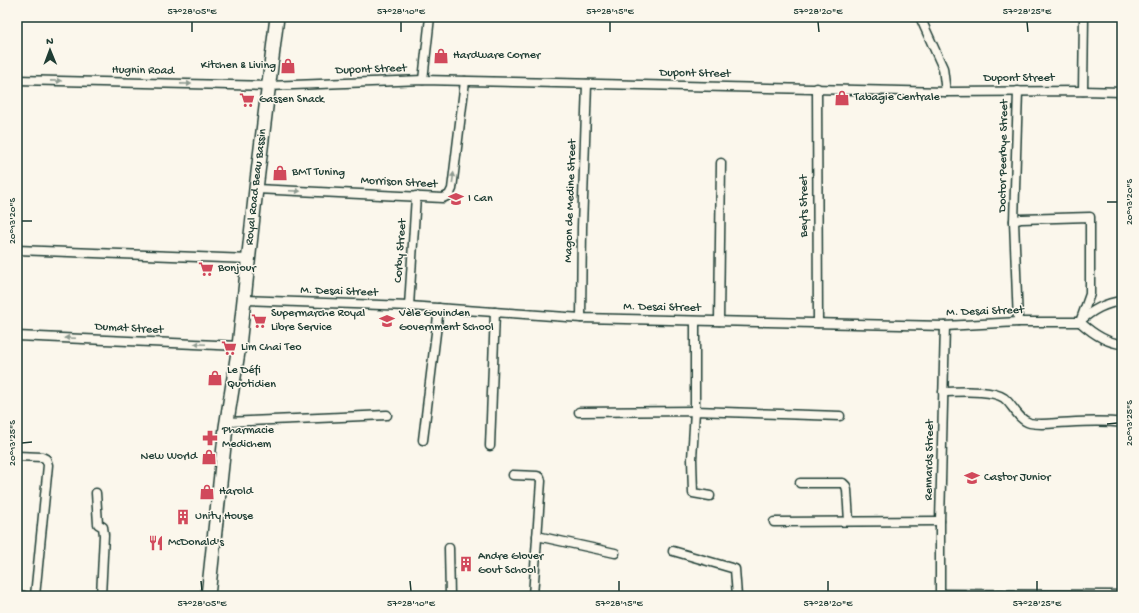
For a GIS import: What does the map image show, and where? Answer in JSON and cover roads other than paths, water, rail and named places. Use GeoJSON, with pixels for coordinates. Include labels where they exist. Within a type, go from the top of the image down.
{"type":"FeatureCollection","features":[{"type":"Feature","properties":{"kind":"main road","name":"Royal Road Beau Bassin"},"geometry":{"type":"LineString","coordinates":[[208,596],[227,422],[245,300],[248,259],[277,17]]}},
{"type":"Feature","properties":{"kind":"street"},"geometry":{"type":"LineString","coordinates":[[423,80],[430,17]]}},
{"type":"Feature","properties":{"kind":"street"},"geometry":{"type":"LineString","coordinates":[[920,17],[943,68],[946,92]]}},
{"type":"Feature","properties":{"kind":"street"},"geometry":{"type":"LineString","coordinates":[[1083,91],[1084,17]]}},
{"type":"Feature","properties":{"kind":"street","name":"Hugnin Road"},"geometry":{"type":"LineString","coordinates":[[17,80],[268,86]]}},
{"type":"Feature","properties":{"kind":"street","name":"Dupont Street"},"geometry":{"type":"LineString","coordinates":[[268,86],[423,80],[946,92],[1122,92]]}},
{"type":"Feature","properties":{"kind":"street","name":"Morrison Street"},"geometry":{"type":"LineString","coordinates":[[256,189],[443,198],[449,195],[452,189],[465,81]]}},
{"type":"Feature","properties":{"kind":"street","name":"Magon de Medine Street"},"geometry":{"type":"LineString","coordinates":[[581,318],[582,227],[587,84]]}},
{"type":"Feature","properties":{"kind":"street","name":"Beyts Street"},"geometry":{"type":"LineString","coordinates":[[817,88],[818,324]]}},
{"type":"Feature","properties":{"kind":"street","name":"Doctor Peerbye Street"},"geometry":{"type":"LineString","coordinates":[[1018,91],[1014,221],[1018,322]]}},
{"type":"Feature","properties":{"kind":"street"},"geometry":{"type":"LineString","coordinates":[[719,321],[721,163]]}},
{"type":"Feature","properties":{"kind":"street","name":"Corby Street"},"geometry":{"type":"LineString","coordinates":[[409,306],[416,196]]}},
{"type":"Feature","properties":{"kind":"street"},"geometry":{"type":"LineString","coordinates":[[1014,221],[1022,219],[1090,217],[1090,294],[1080,322]]}},
{"type":"Feature","properties":{"kind":"street"},"geometry":{"type":"LineString","coordinates":[[17,250],[248,259]]}},
{"type":"Feature","properties":{"kind":"street","name":"M. Desai Street"},"geometry":{"type":"LineString","coordinates":[[245,300],[409,306],[581,318],[945,326],[1018,322],[1080,322]]}},
{"type":"Feature","properties":{"kind":"street"},"geometry":{"type":"LineString","coordinates":[[1080,322],[1091,312],[1110,302],[1122,301]]}},
{"type":"Feature","properties":{"kind":"street"},"geometry":{"type":"LineString","coordinates":[[423,440],[439,308]]}},
{"type":"Feature","properties":{"kind":"street"},"geometry":{"type":"LineString","coordinates":[[490,446],[495,312]]}},
{"type":"Feature","properties":{"kind":"street"},"geometry":{"type":"LineString","coordinates":[[695,321],[695,411],[692,459],[693,494],[710,496]]}},
{"type":"Feature","properties":{"kind":"street"},"geometry":{"type":"LineString","coordinates":[[1080,322],[1094,334],[1116,344],[1122,344]]}},
{"type":"Feature","properties":{"kind":"street","name":"Rennards Street"},"geometry":{"type":"LineString","coordinates":[[940,595],[940,521],[945,326]]}},
{"type":"Feature","properties":{"kind":"street","name":"Dumat Street"},"geometry":{"type":"LineString","coordinates":[[17,336],[239,346]]}},
{"type":"Feature","properties":{"kind":"street"},"geometry":{"type":"LineString","coordinates":[[943,392],[995,394],[1003,398],[1021,418],[1028,422],[1038,424],[1093,422],[1122,423]]}},
{"type":"Feature","properties":{"kind":"street"},"geometry":{"type":"LineString","coordinates":[[579,412],[695,411],[840,416]]}},
{"type":"Feature","properties":{"kind":"street"},"geometry":{"type":"LineString","coordinates":[[227,422],[387,415]]}},
{"type":"Feature","properties":{"kind":"street"},"geometry":{"type":"LineString","coordinates":[[17,456],[42,457],[46,459],[48,465],[35,596]]}},
{"type":"Feature","properties":{"kind":"street"},"geometry":{"type":"LineString","coordinates":[[513,475],[537,476],[540,477],[541,481],[533,596]]}},
{"type":"Feature","properties":{"kind":"street"},"geometry":{"type":"LineString","coordinates":[[800,483],[843,483],[847,490],[849,521]]}},
{"type":"Feature","properties":{"kind":"street"},"geometry":{"type":"LineString","coordinates":[[96,493],[99,526],[103,527],[104,535],[101,596]]}},
{"type":"Feature","properties":{"kind":"street"},"geometry":{"type":"LineString","coordinates":[[774,522],[940,521]]}},
{"type":"Feature","properties":{"kind":"street"},"geometry":{"type":"LineString","coordinates":[[537,536],[615,553]]}},
{"type":"Feature","properties":{"kind":"street"},"geometry":{"type":"LineString","coordinates":[[448,548],[450,596]]}},
{"type":"Feature","properties":{"kind":"street"},"geometry":{"type":"LineString","coordinates":[[673,552],[736,569],[737,596]]}},
{"type":"Feature","properties":{"kind":"street"},"geometry":{"type":"LineString","coordinates":[[17,595],[24,596]]}},
{"type":"Feature","properties":{"kind":"street"},"geometry":{"type":"LineString","coordinates":[[940,595],[1122,595]]}},
{"type":"Feature","properties":{"kind":"place","name":"Hardware Corner"},"geometry":{"type":"Point","coordinates":[441,56]}},
{"type":"Feature","properties":{"kind":"place","name":"Kitchen & Living"},"geometry":{"type":"Point","coordinates":[288,66]}},
{"type":"Feature","properties":{"kind":"place","name":"Tabagie Centrale"},"geometry":{"type":"Point","coordinates":[842,98]}},
{"type":"Feature","properties":{"kind":"place","name":"Gassen Snack"},"geometry":{"type":"Point","coordinates":[247,100]}},
{"type":"Feature","properties":{"kind":"place","name":"BMT Tuning"},"geometry":{"type":"Point","coordinates":[280,173]}},
{"type":"Feature","properties":{"kind":"place","name":"I Can"},"geometry":{"type":"Point","coordinates":[456,199]}},
{"type":"Feature","properties":{"kind":"place","name":"Bonjour"},"geometry":{"type":"Point","coordinates":[206,269]}},
{"type":"Feature","properties":{"kind":"place","name":"Supermarche Royal Libre Service"},"geometry":{"type":"Point","coordinates":[259,321]}},
{"type":"Feature","properties":{"kind":"place","name":"Vèle Govinden Government School"},"geometry":{"type":"Point","coordinates":[387,321]}},
{"type":"Feature","properties":{"kind":"place","name":"Lim Chai Teo"},"geometry":{"type":"Point","coordinates":[229,348]}},
{"type":"Feature","properties":{"kind":"place","name":"Le Défi Quotidien"},"geometry":{"type":"Point","coordinates":[215,378]}},
{"type":"Feature","properties":{"kind":"place","name":"Pharmacie Medichem"},"geometry":{"type":"Point","coordinates":[210,438]}},
{"type":"Feature","properties":{"kind":"place","name":"New World"},"geometry":{"type":"Point","coordinates":[209,457]}},
{"type":"Feature","properties":{"kind":"place","name":"Castor Junior"},"geometry":{"type":"Point","coordinates":[972,478]}},
{"type":"Feature","properties":{"kind":"place","name":"Harold"},"geometry":{"type":"Point","coordinates":[207,492]}},
{"type":"Feature","properties":{"kind":"place","name":"Unity House"},"geometry":{"type":"Point","coordinates":[183,517]}},
{"type":"Feature","properties":{"kind":"place","name":"McDonald's"},"geometry":{"type":"Point","coordinates":[156,543]}},
{"type":"Feature","properties":{"kind":"place","name":"Andre Glover Govt School"},"geometry":{"type":"Point","coordinates":[466,564]}}]}
